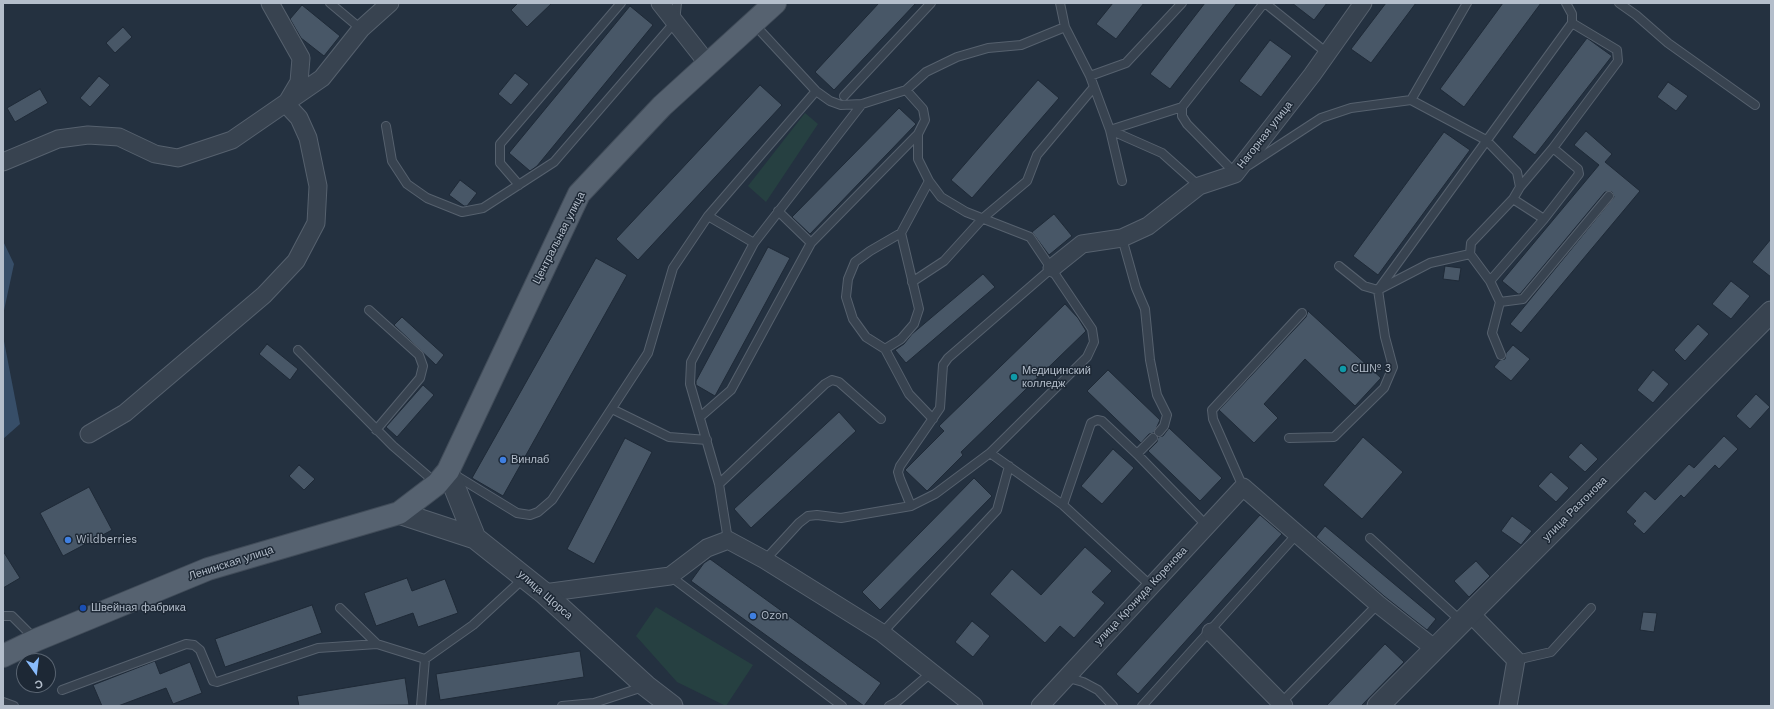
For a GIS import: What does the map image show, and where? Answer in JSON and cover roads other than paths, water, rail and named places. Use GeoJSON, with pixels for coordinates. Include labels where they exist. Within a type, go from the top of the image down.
{"type":"FeatureCollection","features":[{"type":"Feature","properties":{"kind":"main road","name":"Центральная улица"},"geometry":{"type":"LineString","coordinates":[[399,513],[443,477],[579,194],[662,106],[754,24],[775,3]]}},
{"type":"Feature","properties":{"kind":"main road","name":"Ленинская улица"},"geometry":{"type":"LineString","coordinates":[[3,656],[36,640],[208,568],[399,513]]}},
{"type":"Feature","properties":{"kind":"street"},"geometry":{"type":"LineString","coordinates":[[270,3],[301,58],[299,82],[286,104]]}},
{"type":"Feature","properties":{"kind":"street"},"geometry":{"type":"LineString","coordinates":[[3,162],[58,139],[88,135],[119,137],[155,154],[178,158],[232,140],[322,78],[361,29],[390,3]]}},
{"type":"Feature","properties":{"kind":"street"},"geometry":{"type":"LineString","coordinates":[[660,3],[708,64]]}},
{"type":"Feature","properties":{"kind":"street","name":"Нагорная улица"},"geometry":{"type":"LineString","coordinates":[[1052,268],[1082,244],[1122,238],[1148,226],[1199,186],[1235,174],[1363,3]]}},
{"type":"Feature","properties":{"kind":"street"},"geometry":{"type":"LineString","coordinates":[[88,434],[125,413],[264,295],[296,261],[316,223],[318,186],[308,138],[299,118],[286,104]]}},
{"type":"Feature","properties":{"kind":"street","name":"улица Разгонова"},"geometry":{"type":"LineString","coordinates":[[1378,706],[1467,619],[1771,312]]}},
{"type":"Feature","properties":{"kind":"street"},"geometry":{"type":"LineString","coordinates":[[443,477],[475,538]]}},
{"type":"Feature","properties":{"kind":"street"},"geometry":{"type":"LineString","coordinates":[[1242,487],[1378,604],[1435,649]]}},
{"type":"Feature","properties":{"kind":"street","name":"улица Кронида Коренова"},"geometry":{"type":"LineString","coordinates":[[1040,706],[1065,677],[1242,487]]}},
{"type":"Feature","properties":{"kind":"street","name":"улица Щорса"},"geometry":{"type":"LineString","coordinates":[[399,513],[475,538],[544,593],[666,704]]}},
{"type":"Feature","properties":{"kind":"street"},"geometry":{"type":"LineString","coordinates":[[544,593],[670,576],[707,548],[728,540],[765,560],[882,633],[974,706]]}},
{"type":"Feature","properties":{"kind":"street"},"geometry":{"type":"LineString","coordinates":[[1467,619],[1516,660],[1508,706]]}},
{"type":"Feature","properties":{"kind":"street"},"geometry":{"type":"LineString","coordinates":[[1211,632],[1282,705]]}},
{"type":"Feature","properties":{"kind":"lane"},"geometry":{"type":"LineString","coordinates":[[330,3],[361,29]]}},
{"type":"Feature","properties":{"kind":"lane"},"geometry":{"type":"LineString","coordinates":[[519,185],[500,163],[500,144],[621,3]]}},
{"type":"Feature","properties":{"kind":"lane"},"geometry":{"type":"LineString","coordinates":[[386,126],[392,162],[407,184],[427,198],[462,212],[483,208],[554,162],[676,22],[677,3]]}},
{"type":"Feature","properties":{"kind":"lane"},"geometry":{"type":"LineString","coordinates":[[844,96],[931,3]]}},
{"type":"Feature","properties":{"kind":"lane"},"geometry":{"type":"LineString","coordinates":[[1060,3],[1065,27],[1090,76],[1110,130],[1122,181]]}},
{"type":"Feature","properties":{"kind":"lane"},"geometry":{"type":"LineString","coordinates":[[1090,76],[1126,63],[1182,3]]}},
{"type":"Feature","properties":{"kind":"lane"},"geometry":{"type":"LineString","coordinates":[[1110,130],[1182,107],[1264,3],[1327,53]]}},
{"type":"Feature","properties":{"kind":"lane"},"geometry":{"type":"LineString","coordinates":[[1411,100],[1467,3]]}},
{"type":"Feature","properties":{"kind":"lane"},"geometry":{"type":"LineString","coordinates":[[1289,438],[1334,437],[1384,388],[1393,367],[1385,337],[1378,290],[1572,23],[1572,14],[1566,3]]}},
{"type":"Feature","properties":{"kind":"lane"},"geometry":{"type":"LineString","coordinates":[[1619,3],[1636,15],[1668,43],[1755,105]]}},
{"type":"Feature","properties":{"kind":"lane"},"geometry":{"type":"LineString","coordinates":[[1501,355],[1492,333],[1500,302],[1490,281],[1470,254],[1471,243],[1513,199],[1520,187],[1553,148],[1618,61],[1617,50],[1572,23]]}},
{"type":"Feature","properties":{"kind":"lane"},"geometry":{"type":"LineString","coordinates":[[754,24],[816,91],[830,101],[841,105],[862,104],[906,90],[926,72],[957,57],[988,48],[1021,46],[1065,27]]}},
{"type":"Feature","properties":{"kind":"lane"},"geometry":{"type":"LineString","coordinates":[[912,282],[944,261],[983,218],[1027,180],[1037,155],[1094,87]]}},
{"type":"Feature","properties":{"kind":"lane"},"geometry":{"type":"LineString","coordinates":[[700,417],[731,390],[811,243],[918,134],[925,120],[923,109],[906,90]]}},
{"type":"Feature","properties":{"kind":"lane"},"geometry":{"type":"LineString","coordinates":[[298,350],[376,430],[443,477],[517,513],[530,515],[538,512],[552,500],[648,353],[672,268],[708,216],[816,91]]}},
{"type":"Feature","properties":{"kind":"lane"},"geometry":{"type":"LineString","coordinates":[[1182,107],[1182,116],[1188,124],[1235,174],[1321,118],[1351,108],[1411,100],[1486,140],[1517,172],[1520,187]]}},
{"type":"Feature","properties":{"kind":"lane"},"geometry":{"type":"LineString","coordinates":[[728,540],[719,484],[690,384],[691,362],[754,243],[862,104]]}},
{"type":"Feature","properties":{"kind":"lane"},"geometry":{"type":"LineString","coordinates":[[1110,130],[1162,153],[1199,186]]}},
{"type":"Feature","properties":{"kind":"lane"},"geometry":{"type":"LineString","coordinates":[[765,560],[799,523],[808,516],[817,515],[840,518],[911,506],[935,494],[990,453],[1087,357],[1094,342],[1092,329],[1030,237],[966,212],[941,197],[929,181],[918,159],[918,134]]}},
{"type":"Feature","properties":{"kind":"lane"},"geometry":{"type":"LineString","coordinates":[[1490,281],[1544,219],[1579,174],[1578,169],[1553,148]]}},
{"type":"Feature","properties":{"kind":"lane"},"geometry":{"type":"LineString","coordinates":[[929,181],[901,233],[870,251],[855,262],[848,279],[846,297],[853,319],[866,337],[885,350],[909,394],[933,419]]}},
{"type":"Feature","properties":{"kind":"lane"},"geometry":{"type":"LineString","coordinates":[[1500,302],[1524,299],[1609,196]]}},
{"type":"Feature","properties":{"kind":"lane"},"geometry":{"type":"LineString","coordinates":[[1513,199],[1544,219]]}},
{"type":"Feature","properties":{"kind":"lane"},"geometry":{"type":"LineString","coordinates":[[778,211],[811,243]]}},
{"type":"Feature","properties":{"kind":"lane"},"geometry":{"type":"LineString","coordinates":[[708,216],[754,243]]}},
{"type":"Feature","properties":{"kind":"lane"},"geometry":{"type":"LineString","coordinates":[[885,350],[901,339],[914,324],[919,309],[901,233]]}},
{"type":"Feature","properties":{"kind":"lane"},"geometry":{"type":"LineString","coordinates":[[1122,238],[1136,288],[1145,309],[1150,360],[1157,395],[1167,415],[1164,426],[1159,432]]}},
{"type":"Feature","properties":{"kind":"lane"},"geometry":{"type":"LineString","coordinates":[[1339,266],[1364,286],[1378,290],[1430,263],[1470,254]]}},
{"type":"Feature","properties":{"kind":"lane"},"geometry":{"type":"LineString","coordinates":[[911,506],[900,479],[900,466],[940,408],[943,365],[948,358],[1052,268]]}},
{"type":"Feature","properties":{"kind":"lane"},"geometry":{"type":"LineString","coordinates":[[369,310],[419,354],[423,366],[420,378],[376,430]]}},
{"type":"Feature","properties":{"kind":"lane"},"geometry":{"type":"LineString","coordinates":[[1242,487],[1213,419],[1212,410],[1302,313]]}},
{"type":"Feature","properties":{"kind":"lane"},"geometry":{"type":"LineString","coordinates":[[719,484],[825,384],[832,380],[839,382],[881,419]]}},
{"type":"Feature","properties":{"kind":"lane"},"geometry":{"type":"LineString","coordinates":[[612,409],[669,437],[707,440]]}},
{"type":"Feature","properties":{"kind":"lane"},"geometry":{"type":"LineString","coordinates":[[1063,504],[1091,423],[1097,420],[1102,421],[1137,454],[1206,525]]}},
{"type":"Feature","properties":{"kind":"lane"},"geometry":{"type":"LineString","coordinates":[[1137,454],[1152,438]]}},
{"type":"Feature","properties":{"kind":"lane"},"geometry":{"type":"LineString","coordinates":[[990,453],[1063,504],[1151,586]]}},
{"type":"Feature","properties":{"kind":"lane"},"geometry":{"type":"LineString","coordinates":[[882,633],[998,510],[1009,466]]}},
{"type":"Feature","properties":{"kind":"lane"},"geometry":{"type":"LineString","coordinates":[[1142,706],[1211,632],[1297,534]]}},
{"type":"Feature","properties":{"kind":"lane"},"geometry":{"type":"LineString","coordinates":[[1370,538],[1467,619]]}},
{"type":"Feature","properties":{"kind":"lane"},"geometry":{"type":"LineString","coordinates":[[670,576],[842,706]]}},
{"type":"Feature","properties":{"kind":"lane"},"geometry":{"type":"LineString","coordinates":[[425,659],[473,625],[525,577]]}},
{"type":"Feature","properties":{"kind":"lane"},"geometry":{"type":"LineString","coordinates":[[1282,705],[1378,604]]}},
{"type":"Feature","properties":{"kind":"lane"},"geometry":{"type":"LineString","coordinates":[[340,608],[377,644]]}},
{"type":"Feature","properties":{"kind":"lane"},"geometry":{"type":"LineString","coordinates":[[1516,660],[1551,652],[1591,608]]}},
{"type":"Feature","properties":{"kind":"lane"},"geometry":{"type":"LineString","coordinates":[[3,616],[12,616],[36,640]]}},
{"type":"Feature","properties":{"kind":"lane"},"geometry":{"type":"LineString","coordinates":[[62,690],[186,644],[194,645],[200,650],[213,681],[217,682],[318,648],[377,644],[425,659]]}},
{"type":"Feature","properties":{"kind":"lane"},"geometry":{"type":"LineString","coordinates":[[422,706],[425,659]]}},
{"type":"Feature","properties":{"kind":"lane"},"geometry":{"type":"LineString","coordinates":[[889,706],[898,701],[932,672]]}},
{"type":"Feature","properties":{"kind":"lane"},"geometry":{"type":"LineString","coordinates":[[1065,677],[1083,682],[1098,690],[1113,706]]}},
{"type":"Feature","properties":{"kind":"lane"},"geometry":{"type":"LineString","coordinates":[[562,706],[594,702],[646,686]]}},
{"type":"Feature","properties":{"kind":"lane"},"geometry":{"type":"LineString","coordinates":[[3,702],[14,706]]}},
{"type":"Feature","properties":{"kind":"water"},"geometry":{"type":"Polygon","coordinates":[[[3,241],[14,264],[3,315],[3,241]]]}},
{"type":"Feature","properties":{"kind":"water"},"geometry":{"type":"Polygon","coordinates":[[[3,336],[20,424],[3,439],[3,336]]]}},
{"type":"Feature","properties":{"kind":"place","name":"СШ№ 3"},"geometry":{"type":"Point","coordinates":[1343,369]}},
{"type":"Feature","properties":{"kind":"place","name":"Медицинский колледж"},"geometry":{"type":"Point","coordinates":[1014,377]}},
{"type":"Feature","properties":{"kind":"place","name":"Винлаб"},"geometry":{"type":"Point","coordinates":[503,460]}},
{"type":"Feature","properties":{"kind":"place","name":"Wildberries"},"geometry":{"type":"Point","coordinates":[68,540]}},
{"type":"Feature","properties":{"kind":"place","name":"Швейная фабрика"},"geometry":{"type":"Point","coordinates":[83,608]}},
{"type":"Feature","properties":{"kind":"place","name":"Ozon"},"geometry":{"type":"Point","coordinates":[753,616]}}]}
